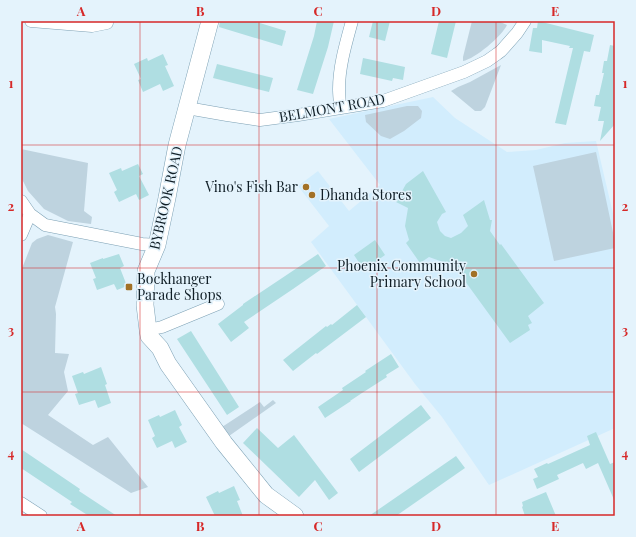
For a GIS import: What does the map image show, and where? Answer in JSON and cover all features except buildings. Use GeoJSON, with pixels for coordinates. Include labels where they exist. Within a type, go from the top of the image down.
{"type":"FeatureCollection","features":[{"type":"Feature","properties":{"kind":"street"},"geometry":{"type":"LineString","coordinates":[[31,21],[92,26],[107,23]]}},
{"type":"Feature","properties":{"kind":"street","name":"BYBROOK ROAD"},"geometry":{"type":"LineString","coordinates":[[210,21],[173,166],[168,198],[157,245],[146,271],[145,305],[149,336],[160,348],[168,364],[224,443],[266,495],[295,516]]}},
{"type":"Feature","properties":{"kind":"street"},"geometry":{"type":"LineString","coordinates":[[340,108],[340,78],[352,21]]}},
{"type":"Feature","properties":{"kind":"street","name":"BELMONT ROAD"},"geometry":{"type":"LineString","coordinates":[[187,108],[260,120],[346,108],[383,101],[471,69],[487,61],[497,54],[517,33],[525,21]]}},
{"type":"Feature","properties":{"kind":"street"},"geometry":{"type":"LineString","coordinates":[[21,201],[30,214],[45,225],[142,244],[157,245]]}},
{"type":"Feature","properties":{"kind":"street"},"geometry":{"type":"LineString","coordinates":[[21,235],[30,214]]}},
{"type":"Feature","properties":{"kind":"street"},"geometry":{"type":"LineString","coordinates":[[148,330],[162,327],[218,304]]}},
{"type":"Feature","properties":{"kind":"street"},"geometry":{"type":"LineString","coordinates":[[21,503],[41,516]]}},
{"type":"Feature","properties":{"kind":"shaded area"},"geometry":{"type":"Polygon","coordinates":[[[472,21],[498,21],[507,25],[500,35],[488,46],[474,56],[463,61],[463,57],[472,21]]]}},
{"type":"Feature","properties":{"kind":"shaded area"},"geometry":{"type":"Polygon","coordinates":[[[501,65],[485,107],[481,111],[475,111],[451,91],[470,82],[501,65]]]}},
{"type":"Feature","properties":{"kind":"shaded area","name":"Phoenix Community Primary School"},"geometry":{"type":"Polygon","coordinates":[[[433,97],[455,118],[507,152],[536,150],[565,143],[596,141],[615,222],[615,428],[489,485],[442,417],[415,384],[311,242],[329,226],[298,186],[318,171],[349,211],[380,185],[329,119],[433,97]]]}},
{"type":"Feature","properties":{"kind":"shaded area"},"geometry":{"type":"Polygon","coordinates":[[[407,106],[418,106],[422,111],[421,118],[404,131],[390,139],[381,136],[366,122],[365,115],[407,106]]]}},
{"type":"Feature","properties":{"kind":"shaded area"},"geometry":{"type":"Polygon","coordinates":[[[21,149],[88,163],[84,211],[92,217],[91,224],[68,221],[44,209],[28,191],[21,177],[21,149]]]}},
{"type":"Feature","properties":{"kind":"shaded area"},"geometry":{"type":"Polygon","coordinates":[[[596,152],[615,248],[554,261],[533,166],[596,152]]]}},
{"type":"Feature","properties":{"kind":"shaded area"},"geometry":{"type":"Polygon","coordinates":[[[48,235],[73,242],[55,307],[55,353],[69,354],[64,372],[68,391],[48,415],[93,445],[108,437],[148,487],[131,493],[21,423],[21,271],[32,243],[37,239],[48,235]]]}},
{"type":"Feature","properties":{"kind":"shaded area"},"geometry":{"type":"Polygon","coordinates":[[[273,400],[276,403],[229,436],[222,427],[260,402],[264,407],[273,400]]]}},
{"type":"Feature","properties":{"kind":"place","name":"Vino's Fish Bar"},"geometry":{"type":"Point","coordinates":[306,187]}},
{"type":"Feature","properties":{"kind":"place","name":"Dhanda Stores"},"geometry":{"type":"Point","coordinates":[312,195]}},
{"type":"Feature","properties":{"kind":"place","name":"Phoenix Community Primary School"},"geometry":{"type":"Point","coordinates":[474,274]}},
{"type":"Feature","properties":{"kind":"place","name":"Bockhanger Parade Shops"},"geometry":{"type":"Point","coordinates":[129,287]}}]}
